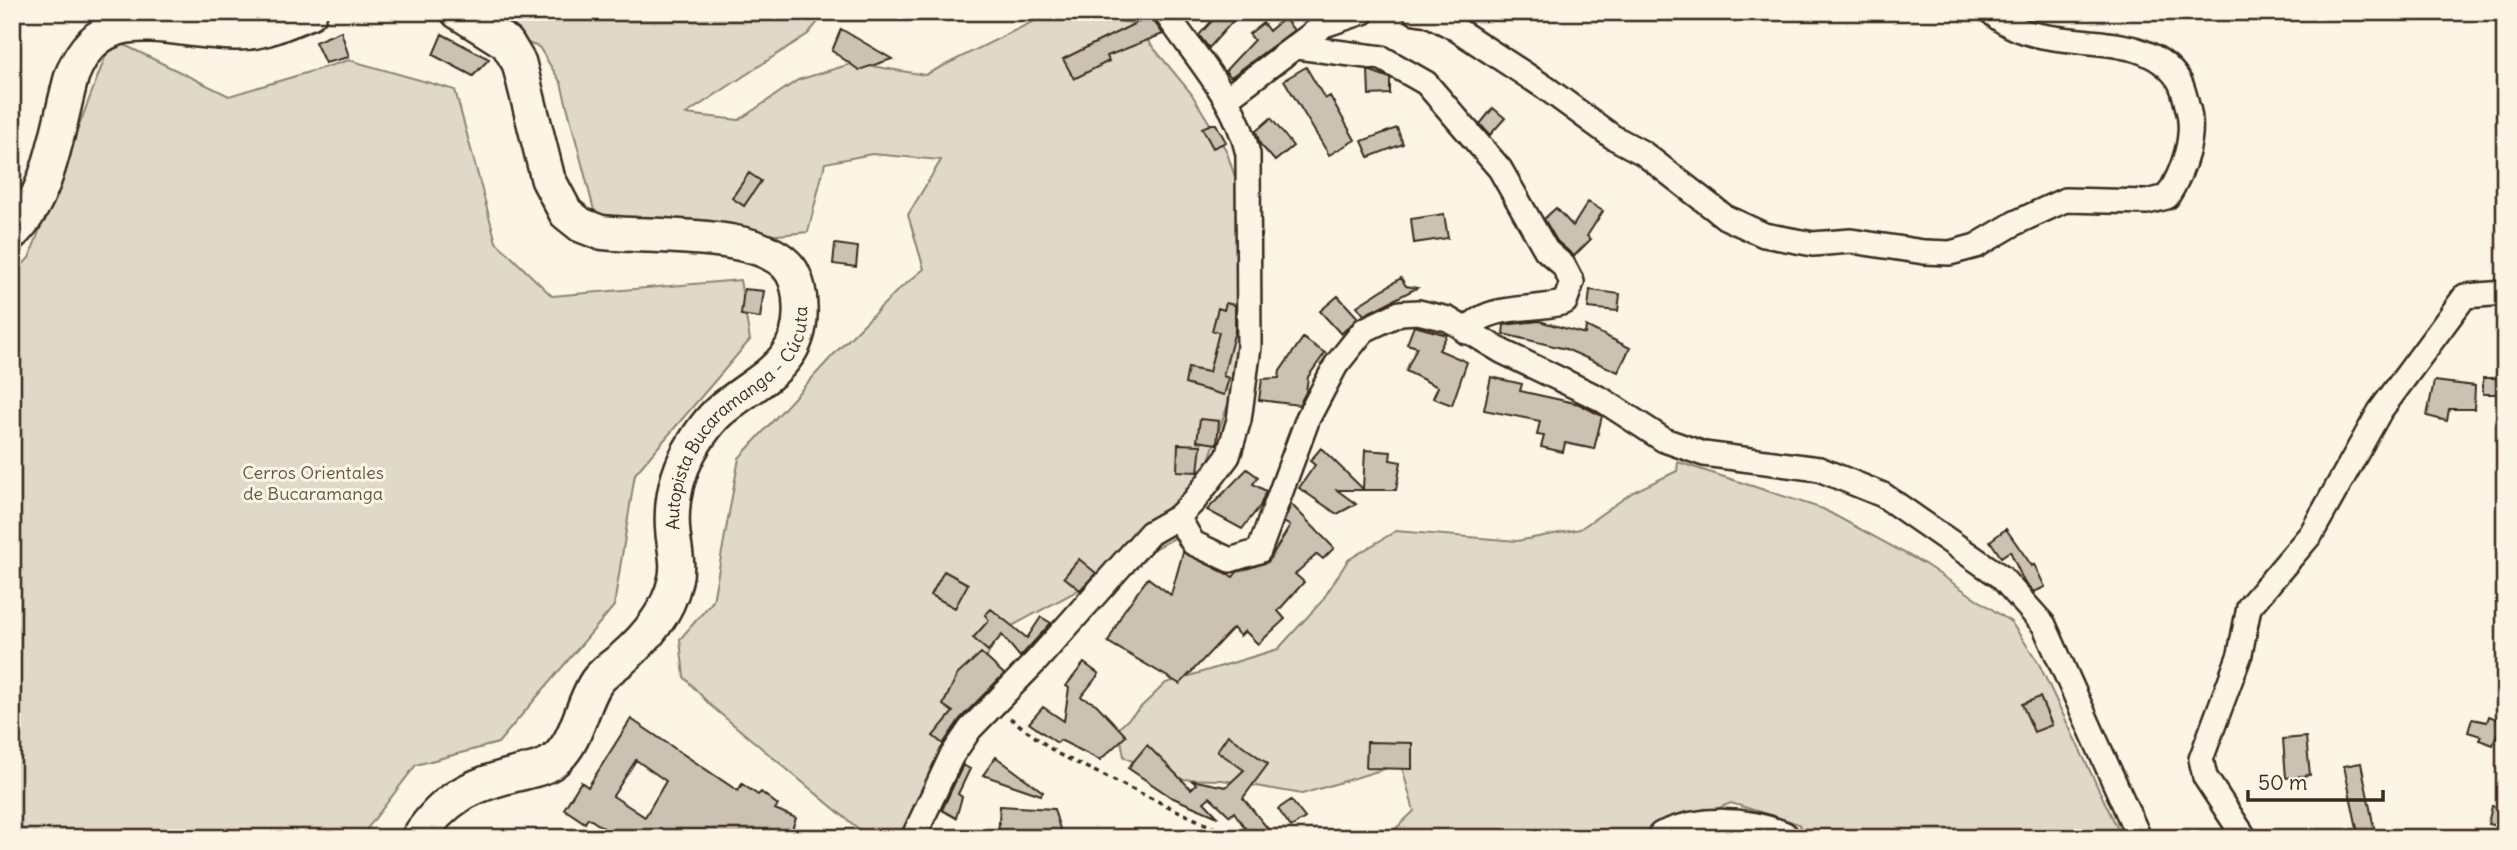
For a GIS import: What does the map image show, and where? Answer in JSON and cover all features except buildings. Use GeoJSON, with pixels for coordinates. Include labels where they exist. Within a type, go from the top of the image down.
{"type":"FeatureCollection","features":[{"type":"Feature","properties":{"kind":"highway"},"geometry":{"type":"LineString","coordinates":[[12,233],[33,208],[75,63],[86,39],[101,22],[110,17],[138,15],[161,18],[213,32],[256,33],[310,12]]}},
{"type":"Feature","properties":{"kind":"highway","name":"Autopista Bucaramanga - Cúcuta"},"geometry":{"type":"LineString","coordinates":[[418,838],[434,814],[448,802],[482,783],[556,760],[565,747],[596,681],[643,640],[671,595],[678,564],[671,510],[681,469],[691,449],[721,411],[774,371],[795,345],[800,312],[800,296],[792,273],[779,258],[724,239],[599,232],[581,225],[566,213],[548,179],[519,63],[507,43],[458,12]]}},
{"type":"Feature","properties":{"kind":"highway"},"geometry":{"type":"LineString","coordinates":[[1664,838],[1700,827],[1726,826],[1753,827],[1782,838]]}},
{"type":"Feature","properties":{"kind":"street"},"geometry":{"type":"LineString","coordinates":[[914,838],[951,757],[970,729],[994,706],[1150,533],[1178,517],[1212,481],[1228,456],[1239,420],[1249,347],[1248,154],[1242,126],[1227,98],[1165,12]]}},
{"type":"Feature","properties":{"kind":"street"},"geometry":{"type":"LineString","coordinates":[[1227,98],[1324,25],[1363,12]]}},
{"type":"Feature","properties":{"kind":"street"},"geometry":{"type":"LineString","coordinates":[[1415,12],[1428,14],[1453,27],[1546,88],[1613,137],[1643,153],[1725,217],[1764,235],[1813,244],[1851,241],[1924,252],[1950,253],[1976,246],[2065,200],[2147,202],[2167,197],[2181,175],[2188,142],[2189,113],[2179,80],[2147,52],[2032,36],[2005,25],[1991,12]]}},
{"type":"Feature","properties":{"kind":"street"},"geometry":{"type":"LineString","coordinates":[[1297,47],[1382,58],[1426,83],[1447,104],[1500,169],[1546,250],[1563,265],[1572,282],[1565,302],[1545,309],[1510,310],[1485,316],[1473,322],[1466,332]]}},
{"type":"Feature","properties":{"kind":"street"},"geometry":{"type":"LineString","coordinates":[[2245,838],[2204,777],[2201,759],[2240,654],[2249,607],[2311,534],[2380,411],[2465,296],[2505,293]]}},
{"type":"Feature","properties":{"kind":"street"},"geometry":{"type":"LineString","coordinates":[[1178,517],[1193,543],[1230,560],[1259,551],[1308,418],[1336,365],[1364,330],[1400,313],[1418,312],[1448,319],[1466,332],[1601,398],[1664,440],[1704,454],[1819,469],[1883,495],[2001,577],[2044,625],[2140,836]]}},
{"type":"Feature","properties":{"kind":"path"},"geometry":{"type":"LineString","coordinates":[[994,706],[1058,754],[1235,838]]}},
{"type":"Feature","properties":{"kind":"green space"},"geometry":{"type":"Polygon","coordinates":[[[442,12],[826,12],[808,34],[686,114],[739,120],[798,80],[854,63],[925,75],[1050,13],[1133,23],[1191,93],[1226,150],[1253,231],[1240,369],[1184,533],[999,633],[978,675],[955,745],[914,838],[881,838],[861,831],[710,705],[684,677],[680,639],[713,601],[739,458],[835,353],[896,292],[924,269],[908,215],[941,160],[872,154],[825,163],[808,232],[662,246],[595,214],[561,83],[539,47],[442,12]]]}},
{"type":"Feature","properties":{"kind":"green space","name":"Cerros Orientales de Bucaramanga"},"geometry":{"type":"Polygon","coordinates":[[[112,39],[229,96],[349,60],[455,90],[496,242],[552,296],[740,280],[750,340],[635,474],[614,606],[498,743],[416,765],[360,838],[12,838],[12,276],[29,258],[112,39]]]}},
{"type":"Feature","properties":{"kind":"green space"},"geometry":{"type":"Polygon","coordinates":[[[1678,462],[1823,509],[1923,563],[2011,622],[2038,662],[2122,838],[1809,838],[1799,824],[1731,803],[1644,838],[1386,838],[1414,811],[1401,764],[1302,794],[1222,780],[1168,779],[1124,757],[1119,728],[1166,683],[1278,649],[1322,601],[1348,560],[1396,531],[1517,541],[1580,529],[1633,492],[1677,471],[1678,462]]]}}]}
